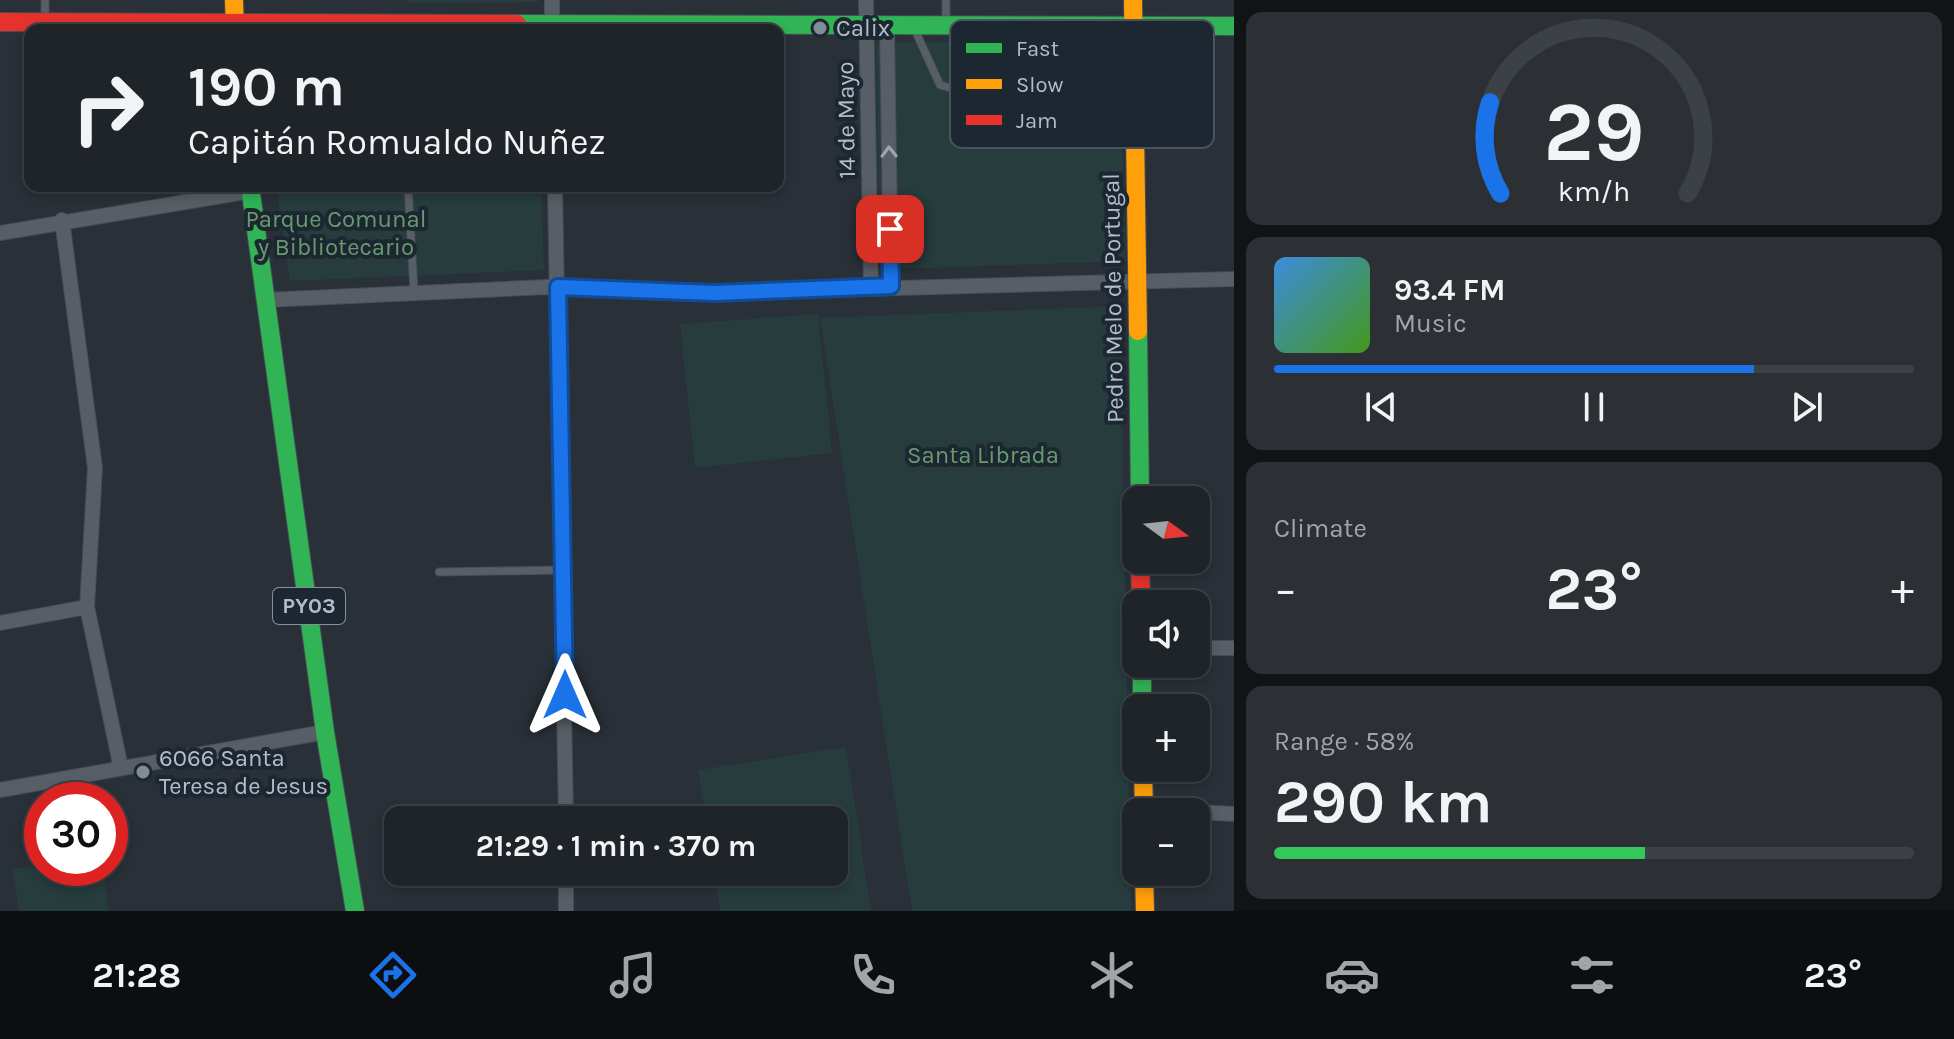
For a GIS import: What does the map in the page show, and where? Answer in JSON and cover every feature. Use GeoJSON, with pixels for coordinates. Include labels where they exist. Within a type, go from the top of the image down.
{"type":"FeatureCollection","features":[{"type":"Feature","properties":{"kind":"main road"},"geometry":{"type":"LineString","coordinates":[[234,0],[234,24]]}},
{"type":"Feature","properties":{"kind":"main road","name":"Pedro Melo de Portugal"},"geometry":{"type":"LineString","coordinates":[[1133,0],[1134,20]]}},
{"type":"Feature","properties":{"kind":"main road"},"geometry":{"type":"LineString","coordinates":[[0,22],[140,24]]}},
{"type":"Feature","properties":{"kind":"main road"},"geometry":{"type":"LineString","coordinates":[[784,27],[950,26]]}},
{"type":"Feature","properties":{"kind":"main road"},"geometry":{"type":"LineString","coordinates":[[1214,26],[1234,26]]}},
{"type":"Feature","properties":{"kind":"main road","name":"Pedro Melo de Portugal"},"geometry":{"type":"LineString","coordinates":[[1135,148],[1140,486]]}},
{"type":"Feature","properties":{"kind":"main road","name":"PY03"},"geometry":{"type":"LineString","coordinates":[[250,192],[325,732],[355,911]]}},
{"type":"Feature","properties":{"kind":"main road"},"geometry":{"type":"LineString","coordinates":[[1144,886],[1145,911]]}},
{"type":"Feature","properties":{"kind":"street"},"geometry":{"type":"LineString","coordinates":[[552,0],[552,24]]}},
{"type":"Feature","properties":{"kind":"street","name":"14 de Mayo"},"geometry":{"type":"LineString","coordinates":[[866,0],[871,287]]}},
{"type":"Feature","properties":{"kind":"street","name":"14 de Mayo"},"geometry":{"type":"LineString","coordinates":[[887,26],[891,286]]}},
{"type":"Feature","properties":{"kind":"street"},"geometry":{"type":"LineString","coordinates":[[0,233],[232,192]]}},
{"type":"Feature","properties":{"kind":"street"},"geometry":{"type":"LineString","coordinates":[[555,192],[566,806]]}},
{"type":"Feature","properties":{"kind":"street"},"geometry":{"type":"LineString","coordinates":[[62,220],[95,468],[87,607],[121,768]]}},
{"type":"Feature","properties":{"kind":"street"},"geometry":{"type":"LineString","coordinates":[[265,300],[558,287],[714,293],[1234,279]]}},
{"type":"Feature","properties":{"kind":"street"},"geometry":{"type":"LineString","coordinates":[[0,623],[87,607]]}},
{"type":"Feature","properties":{"kind":"street"},"geometry":{"type":"LineString","coordinates":[[1210,648],[1234,648]]}},
{"type":"Feature","properties":{"kind":"street"},"geometry":{"type":"LineString","coordinates":[[0,790],[325,732]]}},
{"type":"Feature","properties":{"kind":"street"},"geometry":{"type":"LineString","coordinates":[[1210,813],[1234,814]]}},
{"type":"Feature","properties":{"kind":"street"},"geometry":{"type":"LineString","coordinates":[[566,886],[566,911]]}},
{"type":"Feature","properties":{"kind":"street"},"geometry":{"type":"LineString","coordinates":[[1145,911],[1160,911]]}},
{"type":"Feature","properties":{"kind":"lane"},"geometry":{"type":"LineString","coordinates":[[45,0],[45,22]]}},
{"type":"Feature","properties":{"kind":"lane"},"geometry":{"type":"LineString","coordinates":[[946,0],[946,26]]}},
{"type":"Feature","properties":{"kind":"lane"},"geometry":{"type":"LineString","coordinates":[[913,26],[940,85],[950,88]]}},
{"type":"Feature","properties":{"kind":"lane"},"geometry":{"type":"LineString","coordinates":[[408,192],[414,291]]}},
{"type":"Feature","properties":{"kind":"lane"},"geometry":{"type":"LineString","coordinates":[[439,572],[564,570]]}},
{"type":"Feature","properties":{"kind":"green space"},"geometry":{"type":"Polygon","coordinates":[[[409,0],[538,0],[538,2],[409,3],[409,0]]]}},
{"type":"Feature","properties":{"kind":"green space"},"geometry":{"type":"Polygon","coordinates":[[[876,41],[880,43],[885,269],[880,272],[876,41]]]}},
{"type":"Feature","properties":{"kind":"green space"},"geometry":{"type":"Polygon","coordinates":[[[895,42],[950,42],[950,148],[1122,148],[1126,261],[899,269],[895,42]]]}},
{"type":"Feature","properties":{"kind":"green space","name":"Parque Comunal y Bibliotecario"},"geometry":{"type":"Polygon","coordinates":[[[277,192],[541,192],[544,270],[290,281],[277,192]]]}},
{"type":"Feature","properties":{"kind":"green space","name":"Santa Librada"},"geometry":{"type":"Polygon","coordinates":[[[1120,306],[1122,574],[1125,574],[1125,590],[1122,590],[1122,678],[1127,678],[1127,694],[1122,694],[1122,782],[1129,782],[1129,798],[1122,798],[1122,886],[1131,886],[1131,911],[912,911],[820,318],[1120,306]]]}},
{"type":"Feature","properties":{"kind":"green space"},"geometry":{"type":"Polygon","coordinates":[[[818,314],[832,453],[695,468],[680,324],[818,314]]]}},
{"type":"Feature","properties":{"kind":"green space"},"geometry":{"type":"Polygon","coordinates":[[[846,747],[871,911],[720,911],[716,886],[848,886],[848,806],[704,806],[698,770],[846,747]]]}},
{"type":"Feature","properties":{"kind":"green space"},"geometry":{"type":"Polygon","coordinates":[[[24,867],[24,886],[106,886],[109,911],[19,911],[13,869],[24,867]]]}},
{"type":"Feature","properties":{"kind":"traffic: fast"},"geometry":{"type":"LineString","coordinates":[[784,25],[950,25]]}},
{"type":"Feature","properties":{"kind":"traffic: fast"},"geometry":{"type":"LineString","coordinates":[[1214,26],[1234,26]]}},
{"type":"Feature","properties":{"kind":"traffic: fast"},"geometry":{"type":"LineString","coordinates":[[251,192],[325,732],[355,911]]}},
{"type":"Feature","properties":{"kind":"traffic: fast"},"geometry":{"type":"LineString","coordinates":[[1138,331],[1140,486]]}},
{"type":"Feature","properties":{"kind":"traffic: fast"},"geometry":{"type":"LineString","coordinates":[[1142,678],[1142,694]]}},
{"type":"Feature","properties":{"kind":"traffic: slow"},"geometry":{"type":"LineString","coordinates":[[234,0],[235,24]]}},
{"type":"Feature","properties":{"kind":"traffic: slow"},"geometry":{"type":"LineString","coordinates":[[1133,0],[1133,20]]}},
{"type":"Feature","properties":{"kind":"traffic: slow"},"geometry":{"type":"LineString","coordinates":[[1135,148],[1138,331]]}},
{"type":"Feature","properties":{"kind":"traffic: slow"},"geometry":{"type":"LineString","coordinates":[[1143,782],[1144,798]]}},
{"type":"Feature","properties":{"kind":"traffic: slow"},"geometry":{"type":"LineString","coordinates":[[1144,886],[1145,911]]}},
{"type":"Feature","properties":{"kind":"traffic: jam"},"geometry":{"type":"LineString","coordinates":[[0,22],[517,24]]}},
{"type":"Feature","properties":{"kind":"traffic: jam"},"geometry":{"type":"LineString","coordinates":[[1140,574],[1141,590]]}},
{"type":"Feature","properties":{"kind":"place","name":"Calix"},"geometry":{"type":"Point","coordinates":[820,28]}},
{"type":"Feature","properties":{"kind":"place","name":"6066 Santa Teresa de Jesus"},"geometry":{"type":"Point","coordinates":[143,772]}},
{"type":"Feature","properties":{"kind":"route"},"geometry":{"type":"LineString","coordinates":[[565,695],[558,287],[714,293],[891,286],[890,229]]}}]}
